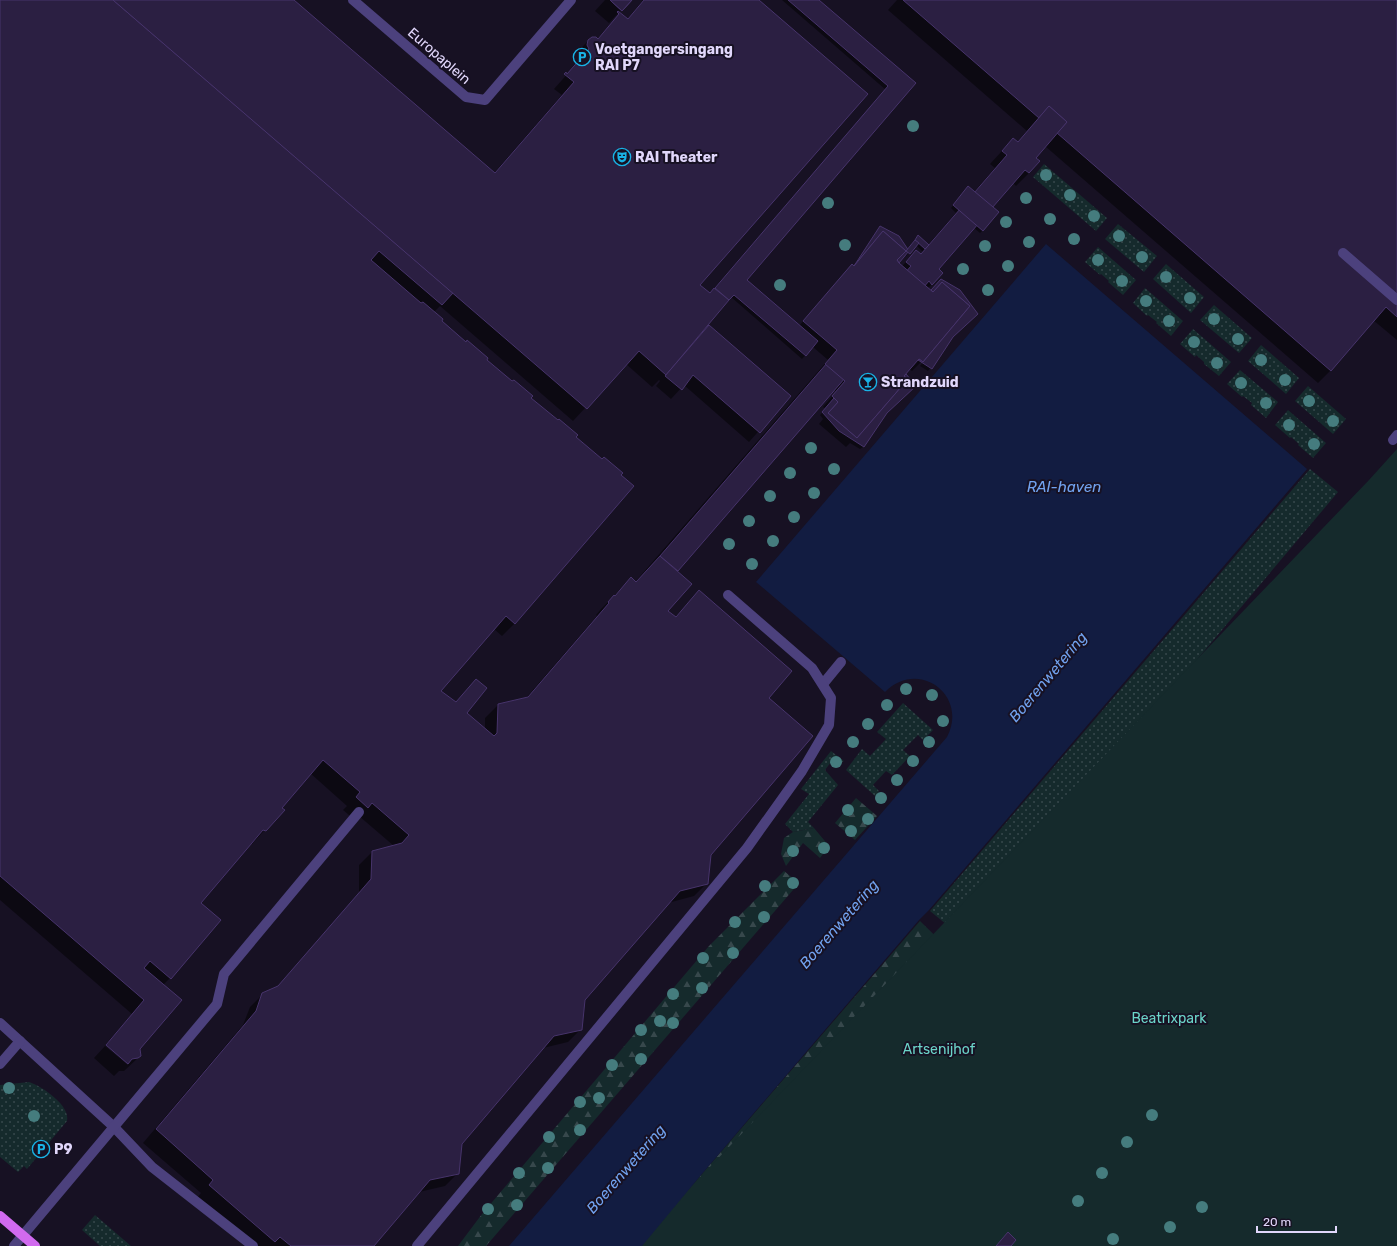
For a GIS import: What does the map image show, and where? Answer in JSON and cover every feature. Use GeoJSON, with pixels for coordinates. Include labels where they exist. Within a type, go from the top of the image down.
{"type":"FeatureCollection","features":[{"type":"Feature","properties":{"kind":"main road"},"geometry":{"type":"LineString","coordinates":[[0,1216],[35,1246]]}},
{"type":"Feature","properties":{"kind":"street","name":"Europaplein"},"geometry":{"type":"LineString","coordinates":[[353,0],[466,97],[485,100],[571,0]]}},
{"type":"Feature","properties":{"kind":"street"},"geometry":{"type":"LineString","coordinates":[[1343,253],[1397,300]]}},
{"type":"Feature","properties":{"kind":"street"},"geometry":{"type":"LineString","coordinates":[[417,1246],[747,848],[802,771],[829,725],[831,698],[812,668],[728,595]]}},
{"type":"Feature","properties":{"kind":"street"},"geometry":{"type":"LineString","coordinates":[[823,684],[841,662]]}},
{"type":"Feature","properties":{"kind":"street"},"geometry":{"type":"LineString","coordinates":[[14,1246],[217,1004],[224,974],[359,812]]}},
{"type":"Feature","properties":{"kind":"street"},"geometry":{"type":"LineString","coordinates":[[0,1023],[114,1127],[152,1166],[254,1246]]}},
{"type":"Feature","properties":{"kind":"street"},"geometry":{"type":"LineString","coordinates":[[0,1064],[20,1041]]}},
{"type":"Feature","properties":{"kind":"green space"},"geometry":{"type":"Polygon","coordinates":[[[1044,164],[1107,218],[1096,231],[1033,177],[1044,164]]]}},
{"type":"Feature","properties":{"kind":"green space"},"geometry":{"type":"Polygon","coordinates":[[[1118,224],[1157,256],[1144,272],[1105,239],[1118,224]]]}},
{"type":"Feature","properties":{"kind":"green space"},"geometry":{"type":"Polygon","coordinates":[[[1098,247],[1136,280],[1123,295],[1101,274],[1100,275],[1085,262],[1098,247]]]}},
{"type":"Feature","properties":{"kind":"green space"},"geometry":{"type":"Polygon","coordinates":[[[1166,264],[1204,297],[1191,313],[1153,279],[1166,264]]]}},
{"type":"Feature","properties":{"kind":"green space"},"geometry":{"type":"Polygon","coordinates":[[[1145,288],[1183,321],[1171,336],[1156,323],[1157,322],[1148,315],[1147,316],[1133,303],[1145,288]]]}},
{"type":"Feature","properties":{"kind":"green space"},"geometry":{"type":"Polygon","coordinates":[[[1214,305],[1252,338],[1239,353],[1200,320],[1214,305]]]}},
{"type":"Feature","properties":{"kind":"green space"},"geometry":{"type":"Polygon","coordinates":[[[1193,329],[1231,362],[1219,376],[1204,364],[1204,362],[1196,355],[1195,357],[1180,344],[1193,329]]]}},
{"type":"Feature","properties":{"kind":"green space"},"geometry":{"type":"Polygon","coordinates":[[[1261,345],[1299,378],[1286,394],[1248,361],[1261,345]]]}},
{"type":"Feature","properties":{"kind":"green space"},"geometry":{"type":"Polygon","coordinates":[[[1240,370],[1278,402],[1266,418],[1251,405],[1252,403],[1243,396],[1242,397],[1227,384],[1240,370]]]}},
{"type":"Feature","properties":{"kind":"green space"},"geometry":{"type":"Polygon","coordinates":[[[1308,386],[1346,419],[1333,434],[1295,401],[1308,386]]]}},
{"type":"Feature","properties":{"kind":"green space"},"geometry":{"type":"Polygon","coordinates":[[[1288,410],[1326,443],[1313,458],[1291,437],[1290,438],[1275,425],[1288,410]]]}},
{"type":"Feature","properties":{"kind":"green space","name":"Beatrixpark"},"geometry":{"type":"Polygon","coordinates":[[[1397,449],[1397,1246],[634,1246],[1369,480],[1397,449]]]}},
{"type":"Feature","properties":{"kind":"green space"},"geometry":{"type":"Polygon","coordinates":[[[1310,469],[1338,492],[1025,864],[991,961],[930,911],[1310,469]]]}},
{"type":"Feature","properties":{"kind":"green space"},"geometry":{"type":"Polygon","coordinates":[[[903,703],[933,730],[923,740],[918,735],[903,750],[910,756],[892,775],[886,771],[873,785],[879,791],[875,796],[846,770],[862,749],[870,756],[886,739],[877,732],[903,703]]]}},
{"type":"Feature","properties":{"kind":"green space"},"geometry":{"type":"Polygon","coordinates":[[[831,751],[844,761],[841,763],[834,758],[825,770],[838,785],[808,822],[814,828],[793,832],[785,824],[809,794],[801,789],[831,751]]]}},
{"type":"Feature","properties":{"kind":"green space"},"geometry":{"type":"Polygon","coordinates":[[[856,798],[877,816],[855,840],[835,823],[856,798]]]}},
{"type":"Feature","properties":{"kind":"green space"},"geometry":{"type":"Polygon","coordinates":[[[814,828],[829,846],[820,858],[803,843],[786,866],[781,854],[784,838],[793,832],[814,828]]]}},
{"type":"Feature","properties":{"kind":"green space"},"geometry":{"type":"Polygon","coordinates":[[[784,871],[799,883],[486,1246],[458,1246],[482,1214],[709,946],[784,871]]]}},
{"type":"Feature","properties":{"kind":"green space"},"geometry":{"type":"Polygon","coordinates":[[[920,921],[961,961],[642,1246],[701,1175],[920,921]]]}},
{"type":"Feature","properties":{"kind":"green space"},"geometry":{"type":"Polygon","coordinates":[[[29,1082],[48,1092],[60,1103],[65,1109],[67,1121],[27,1169],[24,1166],[18,1172],[0,1157],[0,1085],[29,1082]]]}},
{"type":"Feature","properties":{"kind":"green space"},"geometry":{"type":"Polygon","coordinates":[[[95,1215],[131,1246],[100,1246],[82,1230],[95,1215]]]}},
{"type":"Feature","properties":{"kind":"water","name":"RAI-haven"},"geometry":{"type":"Polygon","coordinates":[[[1046,244],[1307,469],[919,920],[642,1246],[509,1246],[947,737],[952,722],[951,707],[946,695],[937,686],[925,680],[912,679],[898,682],[885,692],[756,582],[1046,244]]]}},
{"type":"Feature","properties":{"kind":"building"},"geometry":{"type":"Polygon","coordinates":[[[0,0],[113,0],[453,293],[442,305],[379,251],[371,260],[421,303],[423,302],[443,319],[442,321],[466,342],[467,340],[488,358],[487,360],[512,381],[514,380],[533,396],[531,398],[578,435],[576,437],[602,459],[604,457],[623,473],[621,475],[634,486],[515,624],[506,616],[441,691],[456,702],[476,679],[487,688],[467,713],[494,736],[497,733],[498,704],[528,697],[609,603],[608,602],[614,595],[615,596],[631,577],[636,582],[660,556],[692,584],[668,611],[676,617],[699,590],[792,671],[769,698],[813,736],[711,855],[708,884],[680,891],[585,1000],[582,1030],[554,1036],[462,1144],[459,1174],[430,1180],[374,1246],[291,1246],[280,1237],[275,1242],[209,1185],[213,1180],[156,1129],[256,1011],[262,993],[278,986],[371,879],[372,851],[402,843],[409,835],[372,803],[368,808],[356,797],[360,792],[323,760],[282,808],[285,810],[266,831],[263,830],[201,903],[221,920],[171,979],[150,961],[144,968],[182,1000],[140,1049],[141,1056],[132,1059],[128,1064],[106,1045],[144,1000],[0,876],[0,0]]]}},
{"type":"Feature","properties":{"kind":"building"},"geometry":{"type":"Polygon","coordinates":[[[113,0],[294,0],[495,173],[574,82],[564,74],[566,72],[567,74],[589,49],[587,45],[588,40],[592,37],[596,37],[598,39],[619,14],[617,12],[618,11],[628,19],[644,0],[759,0],[868,94],[700,285],[710,293],[714,288],[729,300],[666,375],[639,351],[587,409],[113,0]]]}},
{"type":"Feature","properties":{"kind":"building"},"geometry":{"type":"Polygon","coordinates":[[[610,0],[632,0],[622,11],[610,0]]]}},
{"type":"Feature","properties":{"kind":"building"},"geometry":{"type":"Polygon","coordinates":[[[610,0],[632,0],[622,11],[610,0]]]}},
{"type":"Feature","properties":{"kind":"building"},"geometry":{"type":"Polygon","coordinates":[[[788,0],[819,0],[916,83],[747,280],[818,341],[806,356],[734,295],[729,300],[715,288],[888,86],[788,0]]]}},
{"type":"Feature","properties":{"kind":"building"},"geometry":{"type":"Polygon","coordinates":[[[903,0],[1397,0],[1397,317],[1386,307],[1331,371],[1057,133],[1067,122],[1049,106],[1039,118],[903,0]]]}},
{"type":"Feature","properties":{"kind":"building"},"geometry":{"type":"Polygon","coordinates":[[[1049,106],[1067,122],[1036,158],[1040,161],[1029,173],[1025,170],[939,269],[943,273],[932,285],[929,281],[678,571],[660,556],[911,266],[906,262],[916,250],[921,254],[1007,155],[1002,151],[1013,138],[1018,142],[1049,106]]]}},
{"type":"Feature","properties":{"kind":"building"},"geometry":{"type":"Polygon","coordinates":[[[968,186],[999,212],[983,231],[953,205],[968,186]]]}},
{"type":"Feature","properties":{"kind":"building"},"geometry":{"type":"Polygon","coordinates":[[[880,226],[899,236],[909,251],[899,263],[897,260],[906,251],[883,231],[854,266],[880,226]]]}},
{"type":"Feature","properties":{"kind":"building"},"geometry":{"type":"Polygon","coordinates":[[[883,231],[906,251],[897,260],[899,263],[933,292],[942,282],[970,306],[923,362],[919,359],[904,376],[908,379],[857,438],[828,413],[838,402],[832,396],[845,381],[825,364],[837,350],[803,321],[852,264],[854,266],[883,231]]]}},
{"type":"Feature","properties":{"kind":"building"},"geometry":{"type":"Polygon","coordinates":[[[918,235],[929,245],[925,249],[915,240],[918,235]]]}},
{"type":"Feature","properties":{"kind":"building"},"geometry":{"type":"Polygon","coordinates":[[[915,240],[919,243],[910,254],[906,251],[915,240]]]}},
{"type":"Feature","properties":{"kind":"building"},"geometry":{"type":"Polygon","coordinates":[[[941,279],[960,290],[978,314],[953,337],[932,369],[918,360],[919,359],[923,362],[970,306],[942,282],[933,292],[931,290],[941,279]]]}},
{"type":"Feature","properties":{"kind":"building"},"geometry":{"type":"Polygon","coordinates":[[[709,325],[791,396],[760,433],[693,375],[682,390],[665,376],[709,325]]]}},
{"type":"Feature","properties":{"kind":"building"},"geometry":{"type":"Polygon","coordinates":[[[906,374],[916,386],[887,413],[864,447],[839,431],[822,412],[834,398],[838,402],[828,413],[857,438],[908,379],[904,376],[906,374]]]}},
{"type":"Feature","properties":{"kind":"building"},"geometry":{"type":"Polygon","coordinates":[[[1008,1232],[1016,1240],[1011,1246],[996,1246],[1008,1232]]]}},
{"type":"Feature","properties":{"kind":"place","name":"Voetgangersingang RAI P7"},"geometry":{"type":"Point","coordinates":[582,57]}},
{"type":"Feature","properties":{"kind":"place","name":"RAI Theater"},"geometry":{"type":"Point","coordinates":[622,157]}},
{"type":"Feature","properties":{"kind":"place","name":"Strandzuid"},"geometry":{"type":"Point","coordinates":[868,382]}},
{"type":"Feature","properties":{"kind":"place","name":"P9"},"geometry":{"type":"Point","coordinates":[41,1149]}},
{"type":"Feature","properties":{"kind":"water label","name":"Boerenwetering"},"geometry":{"type":"Point","coordinates":[1048,677]}},
{"type":"Feature","properties":{"kind":"water label","name":"Boerenwetering"},"geometry":{"type":"Point","coordinates":[839,924]}},
{"type":"Feature","properties":{"kind":"water label","name":"Boerenwetering"},"geometry":{"type":"Point","coordinates":[626,1169]}},
{"type":"Feature","properties":{"kind":"park label","name":"Artsenijhof"},"geometry":{"type":"Point","coordinates":[939,1049]}}]}
